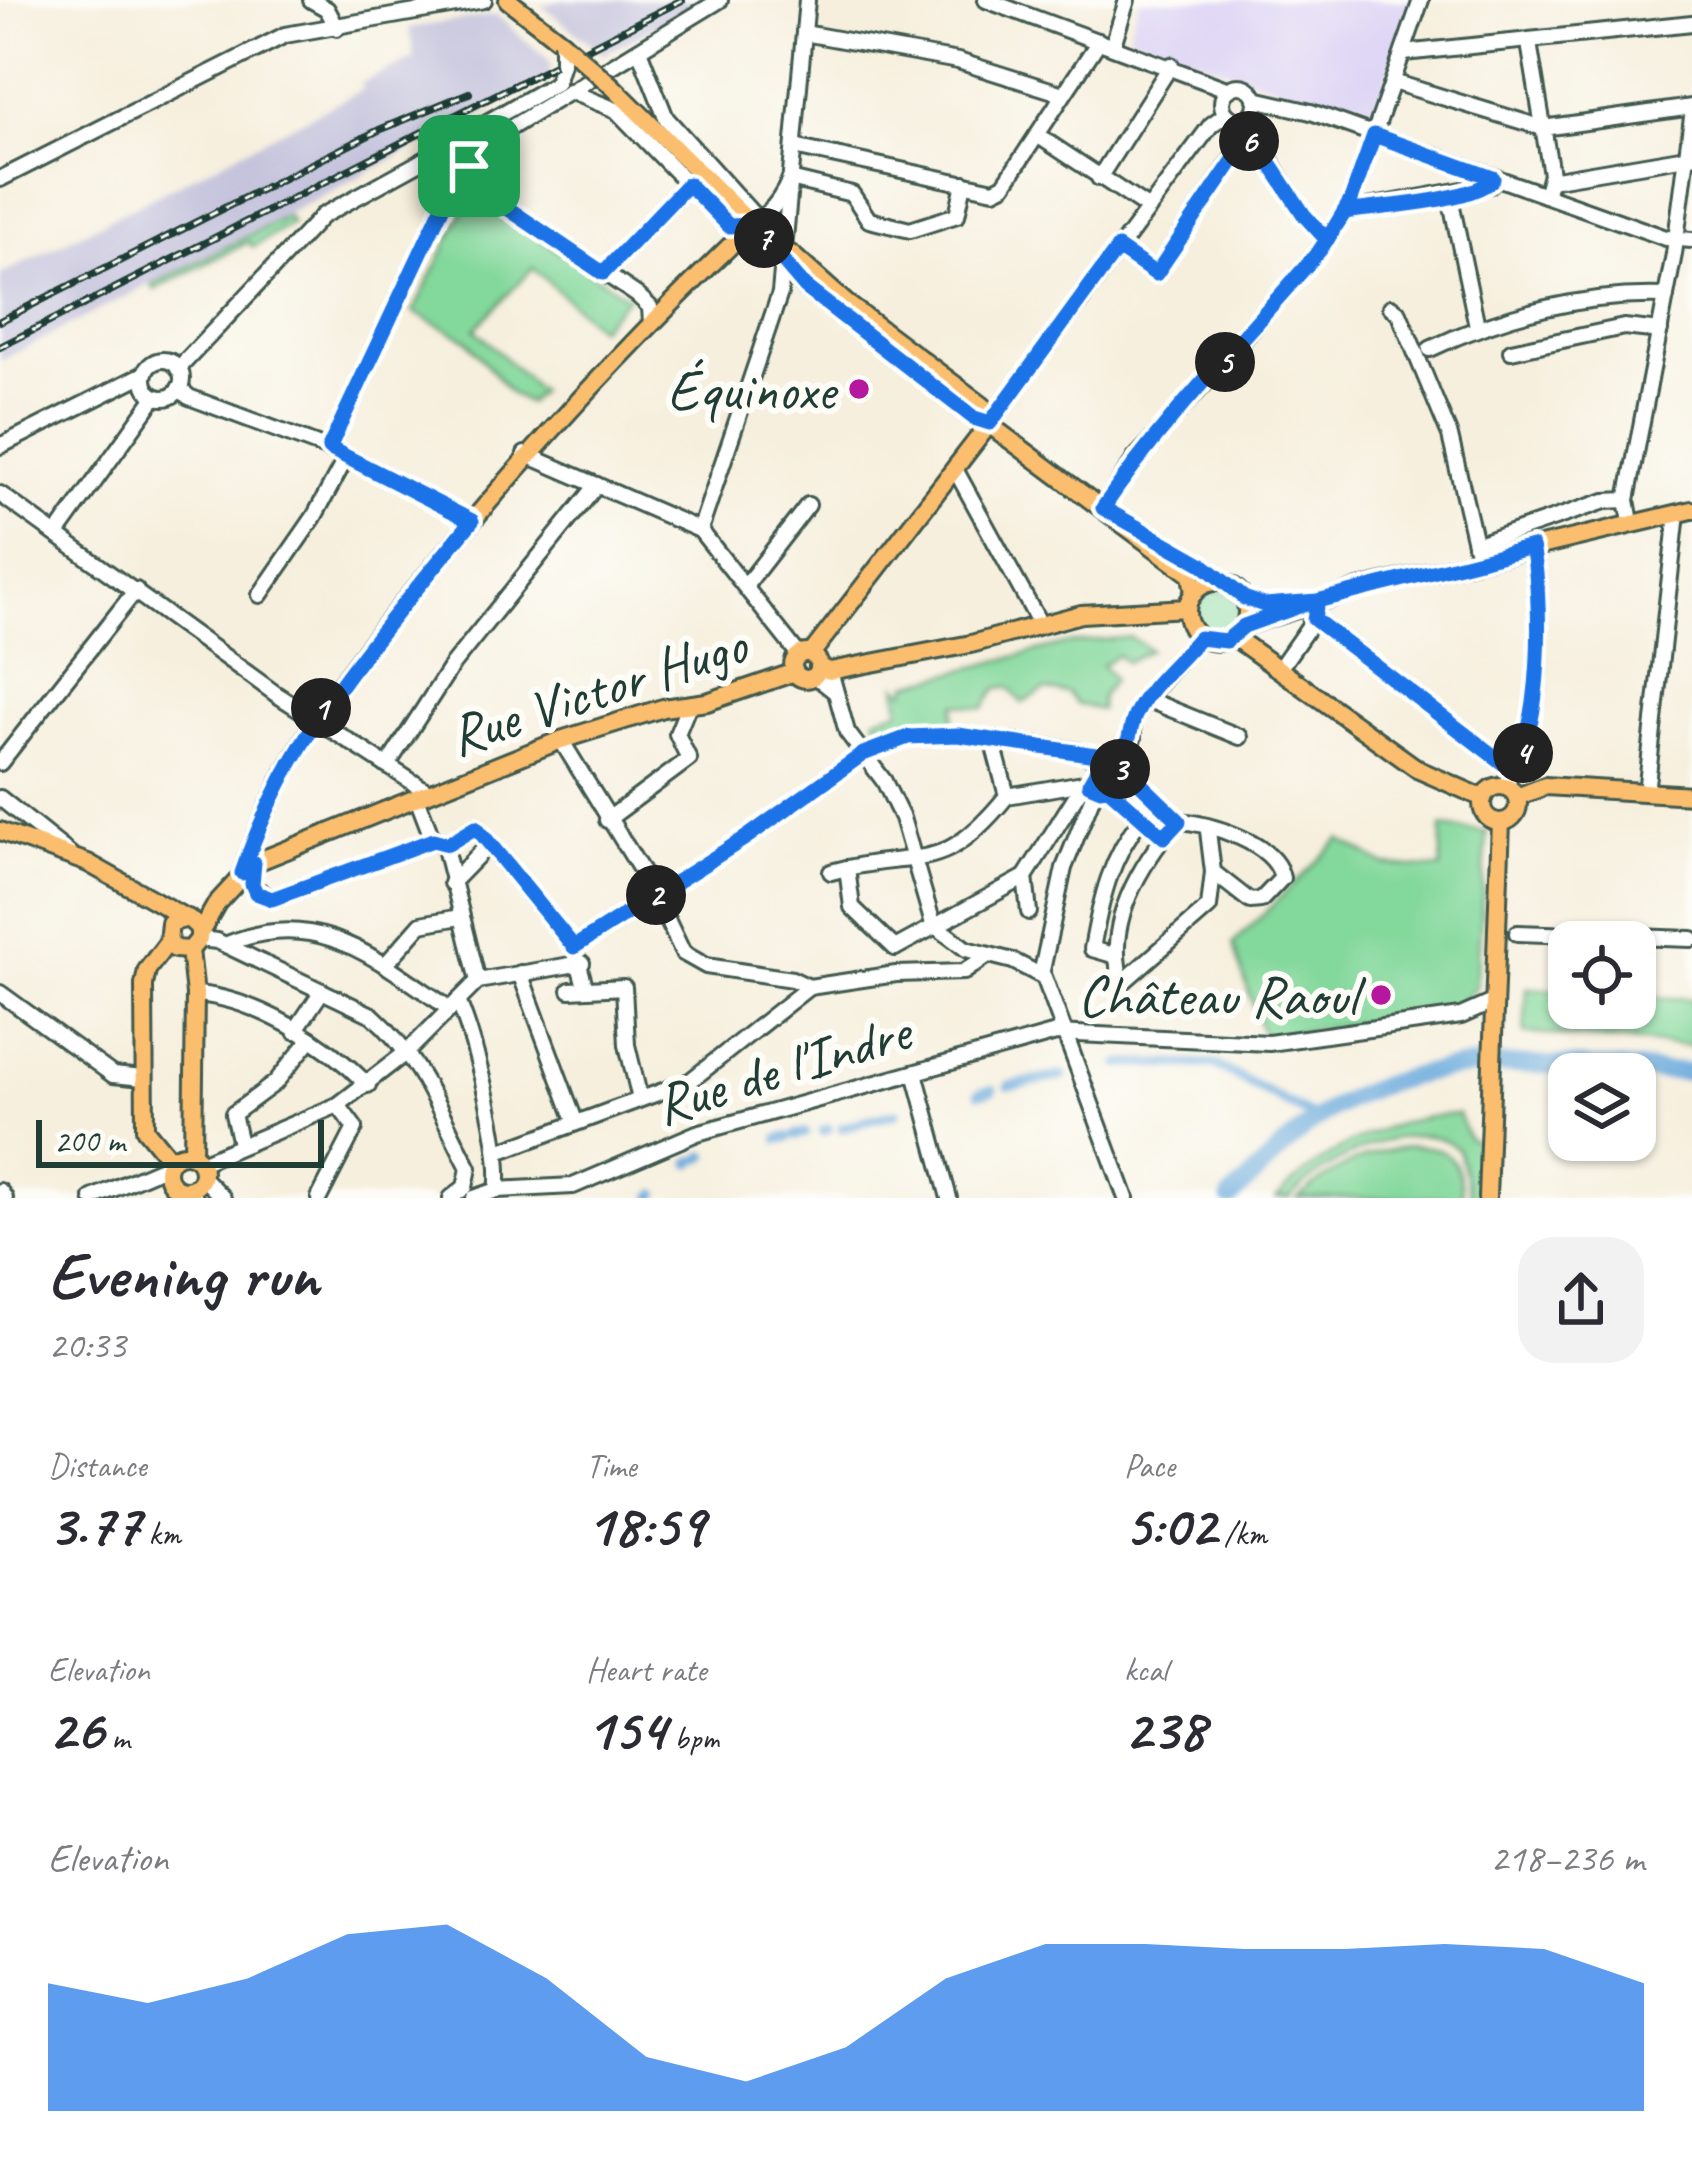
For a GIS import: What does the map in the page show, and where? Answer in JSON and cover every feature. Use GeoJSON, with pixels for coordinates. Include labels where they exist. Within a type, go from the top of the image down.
{"type":"FeatureCollection","features":[{"type":"Feature","properties":{"kind":"main road"},"geometry":{"type":"LineString","coordinates":[[515,5],[612,86],[786,255],[983,406],[990,423]]}},
{"type":"Feature","properties":{"kind":"main road"},"geometry":{"type":"LineString","coordinates":[[190,1184],[151,1143],[145,1130],[147,970],[248,868],[272,792],[314,719],[525,454],[755,223]]}},
{"type":"Feature","properties":{"kind":"main road"},"geometry":{"type":"LineString","coordinates":[[786,255],[805,287],[974,418],[990,423],[1191,575],[1191,628],[1199,638],[1216,643],[1477,553],[1532,547],[1684,512]]}},
{"type":"Feature","properties":{"kind":"main road"},"geometry":{"type":"LineString","coordinates":[[814,666],[990,423]]}},
{"type":"Feature","properties":{"kind":"main road"},"geometry":{"type":"LineString","coordinates":[[1103,508],[1202,564],[1218,582],[1244,598],[1307,612]]}},
{"type":"Feature","properties":{"kind":"main road"},"geometry":{"type":"LineString","coordinates":[[1190,600],[1218,582]]}},
{"type":"Feature","properties":{"kind":"main road"},"geometry":{"type":"LineString","coordinates":[[1239,632],[1244,598]]}},
{"type":"Feature","properties":{"kind":"main road","name":"Rue Victor Hugo"},"geometry":{"type":"LineString","coordinates":[[248,868],[560,740],[663,708],[688,706],[814,666],[971,644],[1081,614],[1190,600]]}},
{"type":"Feature","properties":{"kind":"main road"},"geometry":{"type":"LineString","coordinates":[[1239,632],[1279,669],[1419,770],[1484,798]]}},
{"type":"Feature","properties":{"kind":"main road"},"geometry":{"type":"LineString","coordinates":[[1484,798],[1497,787],[1513,793],[1545,786],[1692,795]]}},
{"type":"Feature","properties":{"kind":"main road"},"geometry":{"type":"LineString","coordinates":[[1501,822],[1515,814],[1513,793]]}},
{"type":"Feature","properties":{"kind":"main road"},"geometry":{"type":"LineString","coordinates":[[1484,798],[1486,814],[1501,822]]}},
{"type":"Feature","properties":{"kind":"main road"},"geometry":{"type":"LineString","coordinates":[[1487,1198],[1501,822]]}},
{"type":"Feature","properties":{"kind":"main road"},"geometry":{"type":"LineString","coordinates":[[0,835],[74,857],[145,894],[186,932],[195,994],[190,1184]]}},
{"type":"Feature","properties":{"kind":"main road"},"geometry":{"type":"LineString","coordinates":[[170,1163],[167,1175],[190,1184]]}},
{"type":"Feature","properties":{"kind":"street"},"geometry":{"type":"LineString","coordinates":[[311,0],[327,9],[337,28]]}},
{"type":"Feature","properties":{"kind":"street"},"geometry":{"type":"LineString","coordinates":[[408,16],[427,0]]}},
{"type":"Feature","properties":{"kind":"street"},"geometry":{"type":"LineString","coordinates":[[0,179],[275,39],[484,0]]}},
{"type":"Feature","properties":{"kind":"street"},"geometry":{"type":"LineString","coordinates":[[329,448],[472,130],[639,50],[720,0]]}},
{"type":"Feature","properties":{"kind":"street"},"geometry":{"type":"LineString","coordinates":[[700,530],[780,293],[807,0]]}},
{"type":"Feature","properties":{"kind":"street"},"geometry":{"type":"LineString","coordinates":[[986,0],[1172,65],[1228,90],[1242,87],[1255,99],[1493,178],[1548,188],[1684,240]]}},
{"type":"Feature","properties":{"kind":"street"},"geometry":{"type":"LineString","coordinates":[[794,147],[994,190],[1004,185],[1064,94],[1106,43],[1127,0]]}},
{"type":"Feature","properties":{"kind":"street"},"geometry":{"type":"LineString","coordinates":[[1103,508],[1136,457],[1214,374],[1327,240],[1345,212],[1421,0]]}},
{"type":"Feature","properties":{"kind":"street"},"geometry":{"type":"LineString","coordinates":[[1404,53],[1692,23]]}},
{"type":"Feature","properties":{"kind":"street"},"geometry":{"type":"LineString","coordinates":[[804,33],[958,61],[1064,94]]}},
{"type":"Feature","properties":{"kind":"street"},"geometry":{"type":"LineString","coordinates":[[562,42],[562,87]]}},
{"type":"Feature","properties":{"kind":"street"},"geometry":{"type":"LineString","coordinates":[[1529,43],[1548,188]]}},
{"type":"Feature","properties":{"kind":"street"},"geometry":{"type":"LineString","coordinates":[[639,50],[666,118],[755,223]]}},
{"type":"Feature","properties":{"kind":"street"},"geometry":{"type":"LineString","coordinates":[[1099,178],[1172,65]]}},
{"type":"Feature","properties":{"kind":"street"},"geometry":{"type":"LineString","coordinates":[[1393,82],[1543,128],[1692,107]]}},
{"type":"Feature","properties":{"kind":"street"},"geometry":{"type":"LineString","coordinates":[[462,156],[562,87]]}},
{"type":"Feature","properties":{"kind":"street"},"geometry":{"type":"LineString","coordinates":[[562,87],[616,110],[729,226],[755,223],[775,206],[790,179]]}},
{"type":"Feature","properties":{"kind":"street"},"geometry":{"type":"LineString","coordinates":[[1226,114],[1223,99],[1228,90]]}},
{"type":"Feature","properties":{"kind":"street"},"geometry":{"type":"LineString","coordinates":[[1255,99],[1246,119],[1254,139],[1304,215],[1327,240]]}},
{"type":"Feature","properties":{"kind":"street"},"geometry":{"type":"LineString","coordinates":[[1226,114],[1246,119]]}},
{"type":"Feature","properties":{"kind":"street"},"geometry":{"type":"LineString","coordinates":[[990,423],[1118,248],[1226,114]]}},
{"type":"Feature","properties":{"kind":"street"},"geometry":{"type":"LineString","coordinates":[[1631,522],[1627,500],[1666,296],[1684,240],[1692,117]]}},
{"type":"Feature","properties":{"kind":"street"},"geometry":{"type":"LineString","coordinates":[[1037,135],[1149,209]]}},
{"type":"Feature","properties":{"kind":"street"},"geometry":{"type":"LineString","coordinates":[[1118,248],[1156,274],[1241,146],[1254,139]]}},
{"type":"Feature","properties":{"kind":"street"},"geometry":{"type":"LineString","coordinates":[[472,521],[329,448],[189,397],[179,388],[178,369],[322,216],[435,154],[480,160],[479,147]]}},
{"type":"Feature","properties":{"kind":"street"},"geometry":{"type":"LineString","coordinates":[[462,156],[485,193],[650,307],[651,323]]}},
{"type":"Feature","properties":{"kind":"street"},"geometry":{"type":"LineString","coordinates":[[1548,188],[1690,156]]}},
{"type":"Feature","properties":{"kind":"street"},"geometry":{"type":"LineString","coordinates":[[1345,212],[1450,196],[1485,187],[1493,178]]}},
{"type":"Feature","properties":{"kind":"street"},"geometry":{"type":"LineString","coordinates":[[790,179],[852,194],[869,220],[910,230],[957,215],[964,183]]}},
{"type":"Feature","properties":{"kind":"street"},"geometry":{"type":"LineString","coordinates":[[603,273],[688,184]]}},
{"type":"Feature","properties":{"kind":"street"},"geometry":{"type":"LineString","coordinates":[[1450,196],[1477,326]]}},
{"type":"Feature","properties":{"kind":"street"},"geometry":{"type":"LineString","coordinates":[[780,293],[805,287]]}},
{"type":"Feature","properties":{"kind":"street"},"geometry":{"type":"LineString","coordinates":[[1430,349],[1477,326],[1620,294],[1666,296]]}},
{"type":"Feature","properties":{"kind":"street"},"geometry":{"type":"LineString","coordinates":[[1391,307],[1399,313],[1450,436],[1477,553],[1605,501],[1627,500]]}},
{"type":"Feature","properties":{"kind":"street"},"geometry":{"type":"LineString","coordinates":[[1511,351],[1624,327],[1660,331]]}},
{"type":"Feature","properties":{"kind":"street"},"geometry":{"type":"LineString","coordinates":[[57,534],[159,361],[178,369]]}},
{"type":"Feature","properties":{"kind":"street"},"geometry":{"type":"LineString","coordinates":[[148,386],[169,397],[179,388]]}},
{"type":"Feature","properties":{"kind":"street"},"geometry":{"type":"LineString","coordinates":[[0,449],[148,386]]}},
{"type":"Feature","properties":{"kind":"street"},"geometry":{"type":"LineString","coordinates":[[525,454],[700,530],[834,691],[847,732],[902,818],[912,863],[936,928],[966,949],[1042,976]]}},
{"type":"Feature","properties":{"kind":"street"},"geometry":{"type":"LineString","coordinates":[[260,595],[314,518],[347,456]]}},
{"type":"Feature","properties":{"kind":"street"},"geometry":{"type":"LineString","coordinates":[[955,469],[1040,624]]}},
{"type":"Feature","properties":{"kind":"street"},"geometry":{"type":"LineString","coordinates":[[387,766],[443,676],[597,485]]}},
{"type":"Feature","properties":{"kind":"street"},"geometry":{"type":"LineString","coordinates":[[0,494],[422,795],[445,844],[478,982]]}},
{"type":"Feature","properties":{"kind":"street"},"geometry":{"type":"LineString","coordinates":[[746,585],[808,505]]}},
{"type":"Feature","properties":{"kind":"street"},"geometry":{"type":"LineString","coordinates":[[1646,793],[1684,512]]}},
{"type":"Feature","properties":{"kind":"street"},"geometry":{"type":"LineString","coordinates":[[1508,767],[1521,758],[1532,733],[1538,609],[1532,547]]}},
{"type":"Feature","properties":{"kind":"street"},"geometry":{"type":"LineString","coordinates":[[0,763],[136,590]]}},
{"type":"Feature","properties":{"kind":"street"},"geometry":{"type":"LineString","coordinates":[[1279,669],[1307,612],[1508,767],[1513,793]]}},
{"type":"Feature","properties":{"kind":"street"},"geometry":{"type":"LineString","coordinates":[[895,948],[1025,877],[1095,785],[1119,765],[1129,747],[1132,720],[1199,638]]}},
{"type":"Feature","properties":{"kind":"street"},"geometry":{"type":"LineString","coordinates":[[1146,699],[1240,737]]}},
{"type":"Feature","properties":{"kind":"street"},"geometry":{"type":"LineString","coordinates":[[607,820],[689,759],[677,734],[688,706]]}},
{"type":"Feature","properties":{"kind":"street"},"geometry":{"type":"LineString","coordinates":[[574,947],[614,917],[747,837],[863,754],[926,733],[1078,751],[1101,763],[1119,765],[1179,821],[1241,836],[1279,867],[1282,878],[1257,902],[1213,872]]}},
{"type":"Feature","properties":{"kind":"street"},"geometry":{"type":"LineString","coordinates":[[560,740],[682,950],[706,966],[792,979],[809,987]]}},
{"type":"Feature","properties":{"kind":"street"},"geometry":{"type":"LineString","coordinates":[[993,743],[1006,796]]}},
{"type":"Feature","properties":{"kind":"street"},"geometry":{"type":"LineString","coordinates":[[1101,763],[1064,868],[1042,976],[1126,1198]]}},
{"type":"Feature","properties":{"kind":"street"},"geometry":{"type":"LineString","coordinates":[[898,974],[895,948],[853,907],[839,870],[912,863],[976,834],[1006,796],[1095,785],[1164,837]]}},
{"type":"Feature","properties":{"kind":"street"},"geometry":{"type":"LineString","coordinates":[[0,798],[74,857]]}},
{"type":"Feature","properties":{"kind":"street"},"geometry":{"type":"LineString","coordinates":[[1113,955],[1091,949],[1100,904],[1119,848],[1142,818]]}},
{"type":"Feature","properties":{"kind":"street"},"geometry":{"type":"LineString","coordinates":[[1179,821],[1164,837],[1119,920],[1113,955],[1122,982],[1209,907],[1213,872],[1208,831]]}},
{"type":"Feature","properties":{"kind":"street"},"geometry":{"type":"LineString","coordinates":[[248,868],[253,886],[272,899],[445,844],[476,827],[574,947],[582,963],[577,988],[624,987],[627,1045],[640,1099]]}},
{"type":"Feature","properties":{"kind":"street"},"geometry":{"type":"LineString","coordinates":[[452,883],[489,844]]}},
{"type":"Feature","properties":{"kind":"street"},"geometry":{"type":"LineString","coordinates":[[1025,877],[1029,912]]}},
{"type":"Feature","properties":{"kind":"street"},"geometry":{"type":"LineString","coordinates":[[385,965],[421,924],[460,917]]}},
{"type":"Feature","properties":{"kind":"street"},"geometry":{"type":"LineString","coordinates":[[225,944],[256,931],[309,930],[385,965],[454,1005],[469,1026],[498,1152],[497,1190]]}},
{"type":"Feature","properties":{"kind":"street"},"geometry":{"type":"LineString","coordinates":[[186,932],[225,944],[372,1015],[408,1051],[469,1168],[465,1187],[451,1198]]}},
{"type":"Feature","properties":{"kind":"street"},"geometry":{"type":"LineString","coordinates":[[1517,933],[1692,938]]}},
{"type":"Feature","properties":{"kind":"street"},"geometry":{"type":"LineString","coordinates":[[498,1152],[689,1081],[809,987],[898,974],[964,972],[988,955]]}},
{"type":"Feature","properties":{"kind":"street"},"geometry":{"type":"LineString","coordinates":[[223,1198],[190,1184],[240,1144],[338,1105],[368,1085],[478,982],[582,963]]}},
{"type":"Feature","properties":{"kind":"street"},"geometry":{"type":"LineString","coordinates":[[520,973],[575,1121]]}},
{"type":"Feature","properties":{"kind":"street"},"geometry":{"type":"LineString","coordinates":[[295,1031],[322,991]]}},
{"type":"Feature","properties":{"kind":"street"},"geometry":{"type":"LineString","coordinates":[[0,993],[113,1076],[143,1078]]}},
{"type":"Feature","properties":{"kind":"street"},"geometry":{"type":"LineString","coordinates":[[195,994],[228,1000],[295,1031],[368,1085]]}},
{"type":"Feature","properties":{"kind":"street"},"geometry":{"type":"LineString","coordinates":[[1460,1016],[1495,1001]]}},
{"type":"Feature","properties":{"kind":"street"},"geometry":{"type":"LineString","coordinates":[[1460,1016],[1494,1026]]}},
{"type":"Feature","properties":{"kind":"street","name":"Rue de l'Indre"},"geometry":{"type":"LineString","coordinates":[[474,1198],[497,1190],[526,1193],[573,1186],[697,1133],[1066,1032],[1269,1043],[1460,1016]]}},
{"type":"Feature","properties":{"kind":"street"},"geometry":{"type":"LineString","coordinates":[[240,1144],[233,1114],[274,1083],[310,1040]]}},
{"type":"Feature","properties":{"kind":"street"},"geometry":{"type":"LineString","coordinates":[[915,1073],[949,1196]]}},
{"type":"Feature","properties":{"kind":"street"},"geometry":{"type":"LineString","coordinates":[[319,1198],[355,1128],[338,1105]]}},
{"type":"Feature","properties":{"kind":"street"},"geometry":{"type":"LineString","coordinates":[[144,1172],[151,1143]]}},
{"type":"Feature","properties":{"kind":"street"},"geometry":{"type":"LineString","coordinates":[[92,1198],[170,1163]]}},
{"type":"Feature","properties":{"kind":"shaded area"},"geometry":{"type":"Polygon","coordinates":[[[563,0],[703,0],[604,54],[541,5],[563,0]]]}},
{"type":"Feature","properties":{"kind":"shaded area"},"geometry":{"type":"Polygon","coordinates":[[[1140,0],[1413,0],[1372,120],[1128,35],[1140,0]]]}},
{"type":"Feature","properties":{"kind":"shaded area"},"geometry":{"type":"Polygon","coordinates":[[[496,15],[551,62],[549,79],[0,361],[0,275],[363,89],[361,83],[414,58],[409,28],[496,15]]]}},
{"type":"Feature","properties":{"kind":"green space"},"geometry":{"type":"Polygon","coordinates":[[[472,194],[628,297],[598,328],[533,268],[475,329],[539,391],[528,403],[511,394],[466,339],[413,312],[472,194]]]}},
{"type":"Feature","properties":{"kind":"green space"},"geometry":{"type":"Polygon","coordinates":[[[287,216],[292,224],[253,247],[249,242],[154,290],[152,285],[287,216]]]}},
{"type":"Feature","properties":{"kind":"green space"},"geometry":{"type":"Polygon","coordinates":[[[1217,590],[1234,597],[1241,614],[1234,631],[1217,638],[1200,631],[1193,614],[1200,597],[1217,590]]]}},
{"type":"Feature","properties":{"kind":"green space"},"geometry":{"type":"Polygon","coordinates":[[[1130,637],[1150,650],[1126,662],[1117,655],[1102,665],[1113,679],[1101,696],[1100,710],[1076,704],[1068,693],[1045,690],[1022,703],[1009,687],[997,688],[984,708],[955,704],[952,729],[930,726],[878,740],[876,717],[900,710],[897,685],[905,692],[908,684],[1065,644],[1130,637]]]}},
{"type":"Feature","properties":{"kind":"green space"},"geometry":{"type":"Polygon","coordinates":[[[1442,827],[1487,832],[1476,987],[1452,1011],[1263,1036],[1233,944],[1340,839],[1385,865],[1441,869],[1442,827]]]}},
{"type":"Feature","properties":{"kind":"green space"},"geometry":{"type":"Polygon","coordinates":[[[1527,988],[1548,990],[1548,1029],[1656,1029],[1656,997],[1692,999],[1692,1046],[1524,1033],[1527,988]]]}},
{"type":"Feature","properties":{"kind":"green space"},"geometry":{"type":"Polygon","coordinates":[[[1458,1114],[1468,1138],[1480,1144],[1478,1198],[1471,1198],[1458,1150],[1441,1139],[1420,1135],[1396,1138],[1346,1157],[1290,1198],[1277,1198],[1316,1165],[1360,1139],[1407,1122],[1458,1114]]]}},
{"type":"Feature","properties":{"kind":"green space"},"geometry":{"type":"Polygon","coordinates":[[[1411,1146],[1436,1149],[1450,1157],[1463,1198],[1298,1198],[1351,1163],[1411,1146]]]}},
{"type":"Feature","properties":{"kind":"waterway"},"geometry":{"type":"LineString","coordinates":[[1121,1064],[1215,1065],[1317,1119]]}},
{"type":"Feature","properties":{"kind":"waterway"},"geometry":{"type":"LineString","coordinates":[[1230,1198],[1313,1122],[1344,1102],[1426,1073],[1514,1065],[1692,1072]]}},
{"type":"Feature","properties":{"kind":"waterway"},"geometry":{"type":"LineString","coordinates":[[1009,1086],[1063,1076]]}},
{"type":"Feature","properties":{"kind":"waterway"},"geometry":{"type":"LineString","coordinates":[[979,1093],[993,1090]]}},
{"type":"Feature","properties":{"kind":"waterway"},"geometry":{"type":"LineString","coordinates":[[863,1121],[896,1113]]}},
{"type":"Feature","properties":{"kind":"waterway"},"geometry":{"type":"LineString","coordinates":[[842,1128],[858,1123]]}},
{"type":"Feature","properties":{"kind":"waterway"},"geometry":{"type":"LineString","coordinates":[[823,1131],[828,1129]]}},
{"type":"Feature","properties":{"kind":"waterway"},"geometry":{"type":"LineString","coordinates":[[796,1135],[805,1133]]}},
{"type":"Feature","properties":{"kind":"waterway"},"geometry":{"type":"LineString","coordinates":[[779,1139],[788,1137]]}},
{"type":"Feature","properties":{"kind":"waterway"},"geometry":{"type":"LineString","coordinates":[[702,1158],[706,1156]]}},
{"type":"Feature","properties":{"kind":"waterway"},"geometry":{"type":"LineString","coordinates":[[653,1197],[656,1194]]}},
{"type":"Feature","properties":{"kind":"railway"},"geometry":{"type":"LineString","coordinates":[[0,347],[682,0]]}},
{"type":"Feature","properties":{"kind":"railway"},"geometry":{"type":"LineString","coordinates":[[0,321],[379,130],[469,93]]}},
{"type":"Feature","properties":{"kind":"place","name":"Équinoxe"},"geometry":{"type":"Point","coordinates":[859,389]}},
{"type":"Feature","properties":{"kind":"place","name":"Château Raoul"},"geometry":{"type":"Point","coordinates":[1381,995]}},
{"type":"Feature","properties":{"kind":"route"},"geometry":{"type":"LineString","coordinates":[[469,166],[462,165],[329,448],[472,521],[341,679],[281,773],[242,873],[254,863],[252,884],[261,896],[272,899],[433,840],[448,844],[476,827],[574,947],[614,917],[747,837],[863,754],[926,733],[1096,755],[1101,763],[1089,784],[1101,789],[1105,785],[1164,837],[1179,821],[1119,768],[1118,762],[1133,739],[1132,720],[1199,638],[1226,641],[1244,626],[1305,604],[1532,547],[1538,609],[1532,733],[1521,758],[1508,767],[1314,619],[1317,601],[1305,604],[1264,605],[1244,598],[1218,582],[1202,564],[1103,508],[1136,457],[1320,250],[1327,240],[1345,212],[1450,196],[1490,185],[1493,178],[1374,135],[1351,200],[1327,240],[1304,215],[1254,139],[1246,142],[1156,274],[1118,248],[990,423],[974,418],[883,349],[794,277],[752,225],[729,226],[688,184],[603,273],[485,193],[469,166]]}}]}
